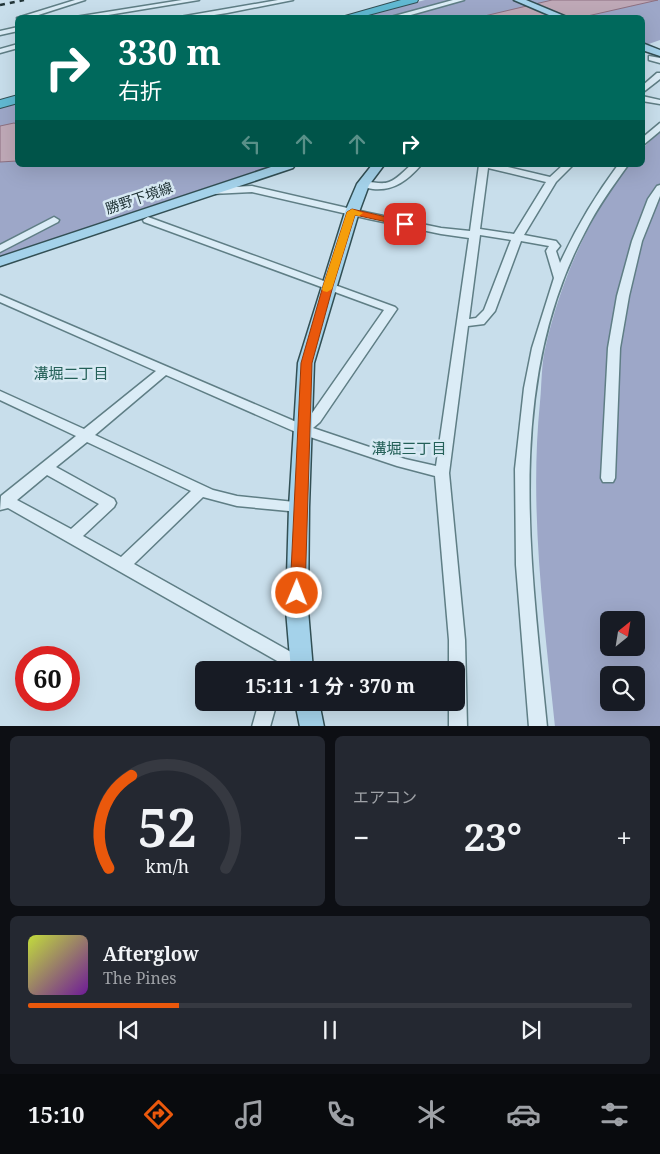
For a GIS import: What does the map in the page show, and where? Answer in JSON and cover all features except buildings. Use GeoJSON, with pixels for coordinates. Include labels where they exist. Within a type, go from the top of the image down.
{"type":"FeatureCollection","features":[{"type":"Feature","properties":{"kind":"highway"},"geometry":{"type":"LineString","coordinates":[[355,15],[413,0]]}},
{"type":"Feature","properties":{"kind":"highway"},"geometry":{"type":"LineString","coordinates":[[0,104],[15,100]]}},
{"type":"Feature","properties":{"kind":"main road"},"geometry":{"type":"LineString","coordinates":[[518,0],[557,15]]}},
{"type":"Feature","properties":{"kind":"main road","name":"勝野下境線"},"geometry":{"type":"LineString","coordinates":[[0,262],[283,167]]}},
{"type":"Feature","properties":{"kind":"main road"},"geometry":{"type":"LineString","coordinates":[[301,661],[297,610],[299,507],[306,363],[352,212],[363,184],[376,167]]}},
{"type":"Feature","properties":{"kind":"main road"},"geometry":{"type":"LineString","coordinates":[[309,711],[312,726]]}},
{"type":"Feature","properties":{"kind":"street"},"geometry":{"type":"LineString","coordinates":[[30,15],[82,0]]}},
{"type":"Feature","properties":{"kind":"street"},"geometry":{"type":"LineString","coordinates":[[192,0],[206,15]]}},
{"type":"Feature","properties":{"kind":"street"},"geometry":{"type":"LineString","coordinates":[[92,15],[196,0]]}},
{"type":"Feature","properties":{"kind":"street"},"geometry":{"type":"LineString","coordinates":[[212,15],[290,0]]}},
{"type":"Feature","properties":{"kind":"street"},"geometry":{"type":"LineString","coordinates":[[402,15],[461,0]]}},
{"type":"Feature","properties":{"kind":"street"},"geometry":{"type":"LineString","coordinates":[[15,19],[9,20],[15,25]]}},
{"type":"Feature","properties":{"kind":"street"},"geometry":{"type":"LineString","coordinates":[[0,33],[15,29]]}},
{"type":"Feature","properties":{"kind":"street"},"geometry":{"type":"LineString","coordinates":[[0,51],[15,47]]}},
{"type":"Feature","properties":{"kind":"street"},"geometry":{"type":"LineString","coordinates":[[645,88],[660,75]]}},
{"type":"Feature","properties":{"kind":"street"},"geometry":{"type":"LineString","coordinates":[[645,99],[660,102]]}},
{"type":"Feature","properties":{"kind":"street"},"geometry":{"type":"LineString","coordinates":[[645,140],[660,126]]}},
{"type":"Feature","properties":{"kind":"street"},"geometry":{"type":"LineString","coordinates":[[363,184],[382,188],[391,186],[414,167]]}},
{"type":"Feature","properties":{"kind":"street"},"geometry":{"type":"LineString","coordinates":[[458,726],[457,640],[442,473],[486,167]]}},
{"type":"Feature","properties":{"kind":"street"},"geometry":{"type":"LineString","coordinates":[[495,167],[552,180]]}},
{"type":"Feature","properties":{"kind":"street"},"geometry":{"type":"LineString","coordinates":[[464,323],[480,321],[489,310],[518,236],[552,180],[566,167]]}},
{"type":"Feature","properties":{"kind":"street"},"geometry":{"type":"LineString","coordinates":[[538,726],[524,567],[522,470],[534,361],[546,313],[572,245],[610,181],[622,167]]}},
{"type":"Feature","properties":{"kind":"street"},"geometry":{"type":"LineString","coordinates":[[608,478],[614,348],[623,296],[637,241],[653,199],[660,188]]}},
{"type":"Feature","properties":{"kind":"street"},"geometry":{"type":"LineString","coordinates":[[208,191],[252,189],[441,231],[518,236],[552,243],[555,246],[551,251],[559,278]]}},
{"type":"Feature","properties":{"kind":"street"},"geometry":{"type":"LineString","coordinates":[[0,249],[54,220]]}},
{"type":"Feature","properties":{"kind":"street"},"geometry":{"type":"LineString","coordinates":[[148,220],[391,309],[315,419],[303,430]]}},
{"type":"Feature","properties":{"kind":"street"},"geometry":{"type":"LineString","coordinates":[[0,298],[303,430],[442,473]]}},
{"type":"Feature","properties":{"kind":"street"},"geometry":{"type":"LineString","coordinates":[[165,370],[3,503],[72,537],[290,661]]}},
{"type":"Feature","properties":{"kind":"street"},"geometry":{"type":"LineString","coordinates":[[0,395],[200,490],[237,501],[299,507]]}},
{"type":"Feature","properties":{"kind":"street"},"geometry":{"type":"LineString","coordinates":[[46,468],[109,503],[72,537]]}},
{"type":"Feature","properties":{"kind":"street"},"geometry":{"type":"LineString","coordinates":[[122,566],[200,490]]}},
{"type":"Feature","properties":{"kind":"street"},"geometry":{"type":"LineString","coordinates":[[260,726],[265,711]]}},
{"type":"Feature","properties":{"kind":"shaded area"},"geometry":{"type":"Polygon","coordinates":[[[425,0],[660,0],[660,40],[645,45],[645,15],[367,15],[425,0]]]}},
{"type":"Feature","properties":{"kind":"shaded area"},"geometry":{"type":"Polygon","coordinates":[[[552,0],[658,0],[592,15],[489,15],[552,0]]]}},
{"type":"Feature","properties":{"kind":"shaded area"},"geometry":{"type":"Polygon","coordinates":[[[15,102],[15,167],[275,167],[0,258],[0,106],[15,102]]]}},
{"type":"Feature","properties":{"kind":"shaded area"},"geometry":{"type":"Polygon","coordinates":[[[15,123],[15,161],[0,162],[0,126],[15,123]]]}},
{"type":"Feature","properties":{"kind":"shaded area"},"geometry":{"type":"Polygon","coordinates":[[[660,131],[660,726],[555,726],[539,564],[537,524],[537,443],[543,359],[552,321],[568,273],[601,206],[628,167],[645,167],[645,146],[660,131]]]}},
{"type":"Feature","properties":{"kind":"railway"},"geometry":{"type":"LineString","coordinates":[[0,5],[24,0]]}},
{"type":"Feature","properties":{"kind":"slow traffic"},"geometry":{"type":"LineString","coordinates":[[327,289],[352,212],[359,213]]}},
{"type":"Feature","properties":{"kind":"district","name":"溝堀二丁目"},"geometry":{"type":"Point","coordinates":[71,374]}},
{"type":"Feature","properties":{"kind":"district","name":"溝堀三丁目"},"geometry":{"type":"Point","coordinates":[409,449]}},
{"type":"Feature","properties":{"kind":"route"},"geometry":{"type":"LineString","coordinates":[[297,593],[306,363],[328,286],[352,212],[405,224]]}}]}
